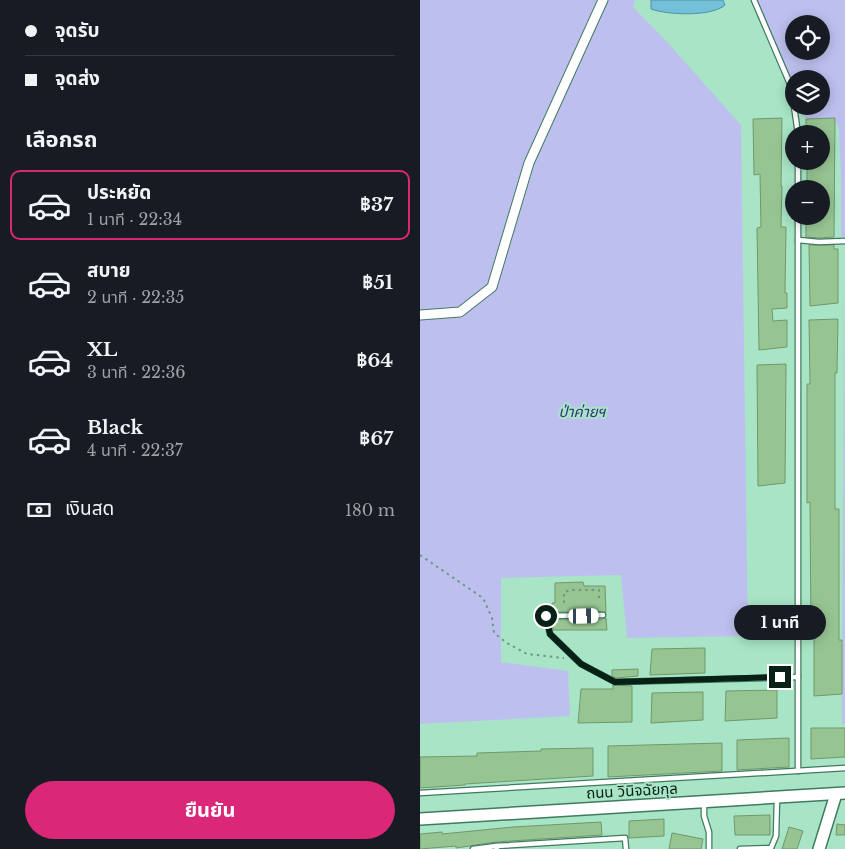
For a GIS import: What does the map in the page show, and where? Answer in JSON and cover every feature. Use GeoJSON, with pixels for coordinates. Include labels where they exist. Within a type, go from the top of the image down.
{"type":"FeatureCollection","features":[{"type":"Feature","properties":{"kind":"street"},"geometry":{"type":"LineString","coordinates":[[420,315],[460,312],[492,287],[529,163],[603,0]]}},
{"type":"Feature","properties":{"kind":"street"},"geometry":{"type":"LineString","coordinates":[[819,849],[840,794]]}},
{"type":"Feature","properties":{"kind":"street","name":"ถนน วินิจฉัยกุล"},"geometry":{"type":"LineString","coordinates":[[420,818],[840,794]]}},
{"type":"Feature","properties":{"kind":"lane"},"geometry":{"type":"LineString","coordinates":[[754,0],[785,74]]}},
{"type":"Feature","properties":{"kind":"lane"},"geometry":{"type":"LineString","coordinates":[[798,225],[798,771]]}},
{"type":"Feature","properties":{"kind":"lane"},"geometry":{"type":"LineString","coordinates":[[798,240],[819,242],[845,241]]}},
{"type":"Feature","properties":{"kind":"lane"},"geometry":{"type":"LineString","coordinates":[[603,615],[546,616],[550,634],[581,664],[615,682],[798,677]]}},
{"type":"Feature","properties":{"kind":"lane"},"geometry":{"type":"LineString","coordinates":[[420,793],[845,768]]}},
{"type":"Feature","properties":{"kind":"lane"},"geometry":{"type":"LineString","coordinates":[[740,849],[771,848],[776,836],[777,797]]}},
{"type":"Feature","properties":{"kind":"lane"},"geometry":{"type":"LineString","coordinates":[[704,802],[704,816],[709,832],[709,849]]}},
{"type":"Feature","properties":{"kind":"lane"},"geometry":{"type":"LineString","coordinates":[[473,849],[625,838],[626,849]]}},
{"type":"Feature","properties":{"kind":"path"},"geometry":{"type":"LineString","coordinates":[[420,554],[483,598],[492,618],[494,632],[506,643],[527,654],[563,658]]}},
{"type":"Feature","properties":{"kind":"path"},"geometry":{"type":"LineString","coordinates":[[564,603],[564,592],[571,590],[599,590],[599,601]]}},
{"type":"Feature","properties":{"kind":"green space","name":"ป่าค่ายฯ"},"geometry":{"type":"Polygon","coordinates":[[[420,0],[635,0],[633,7],[668,43],[741,125],[748,636],[627,638],[621,575],[501,578],[501,662],[568,671],[570,716],[420,724],[420,0]]]}},
{"type":"Feature","properties":{"kind":"green space"},"geometry":{"type":"Polygon","coordinates":[[[754,0],[845,0],[845,237],[841,236],[839,129],[834,118],[806,119],[804,115],[830,115],[830,70],[785,70],[785,74],[754,0]]]}},
{"type":"Feature","properties":{"kind":"green space"},"geometry":{"type":"Polygon","coordinates":[[[844,250],[845,724],[842,724],[844,250]]]}},
{"type":"Feature","properties":{"kind":"shaded area"},"geometry":{"type":"Polygon","coordinates":[[[651,0],[723,0],[725,5],[710,12],[678,14],[651,9],[651,0]]]}},
{"type":"Feature","properties":{"kind":"building"},"geometry":{"type":"Polygon","coordinates":[[[782,118],[781,227],[786,227],[785,293],[787,293],[787,308],[772,309],[773,321],[787,320],[787,347],[759,350],[757,228],[761,227],[760,174],[754,175],[753,119],[782,118]]]}},
{"type":"Feature","properties":{"kind":"building"},"geometry":{"type":"Polygon","coordinates":[[[835,118],[834,237],[806,237],[806,225],[830,225],[830,180],[807,180],[807,170],[830,170],[830,125],[806,125],[806,119],[835,118]]]}},
{"type":"Feature","properties":{"kind":"building"},"geometry":{"type":"Polygon","coordinates":[[[809,245],[834,245],[834,249],[838,249],[838,303],[810,306],[809,245]]]}},
{"type":"Feature","properties":{"kind":"building"},"geometry":{"type":"Polygon","coordinates":[[[838,319],[837,373],[835,373],[835,509],[839,509],[839,640],[842,640],[842,694],[814,696],[814,631],[811,631],[810,502],[807,503],[807,384],[810,384],[809,320],[838,319]]]}},
{"type":"Feature","properties":{"kind":"building"},"geometry":{"type":"Polygon","coordinates":[[[786,364],[785,483],[758,486],[757,365],[786,364]]]}},
{"type":"Feature","properties":{"kind":"building"},"geometry":{"type":"Polygon","coordinates":[[[583,582],[584,586],[605,586],[606,612],[552,612],[552,603],[555,603],[555,583],[583,582]]]}},
{"type":"Feature","properties":{"kind":"building"},"geometry":{"type":"Polygon","coordinates":[[[606,618],[607,630],[553,630],[553,620],[606,618]]]}},
{"type":"Feature","properties":{"kind":"building"},"geometry":{"type":"Polygon","coordinates":[[[705,648],[705,673],[650,675],[652,649],[705,648]]]}},
{"type":"Feature","properties":{"kind":"building"},"geometry":{"type":"Polygon","coordinates":[[[638,669],[638,676],[616,678],[612,676],[612,670],[638,669]]]}},
{"type":"Feature","properties":{"kind":"building"},"geometry":{"type":"Polygon","coordinates":[[[613,685],[632,686],[632,722],[578,723],[581,689],[613,689],[613,685]]]}},
{"type":"Feature","properties":{"kind":"building"},"geometry":{"type":"Polygon","coordinates":[[[777,690],[777,718],[725,721],[726,691],[777,690]]]}},
{"type":"Feature","properties":{"kind":"building"},"geometry":{"type":"Polygon","coordinates":[[[703,692],[703,720],[651,723],[652,693],[703,692]]]}},
{"type":"Feature","properties":{"kind":"building"},"geometry":{"type":"Polygon","coordinates":[[[811,728],[845,728],[845,757],[811,759],[811,728]]]}},
{"type":"Feature","properties":{"kind":"building"},"geometry":{"type":"Polygon","coordinates":[[[789,738],[789,767],[737,770],[737,740],[789,738]]]}},
{"type":"Feature","properties":{"kind":"building"},"geometry":{"type":"Polygon","coordinates":[[[722,743],[722,771],[608,777],[608,746],[722,743]]]}},
{"type":"Feature","properties":{"kind":"building"},"geometry":{"type":"Polygon","coordinates":[[[593,748],[593,776],[420,788],[420,757],[477,756],[477,753],[593,748]]]}},
{"type":"Feature","properties":{"kind":"building"},"geometry":{"type":"Polygon","coordinates":[[[770,815],[770,835],[735,835],[734,816],[770,815]]]}},
{"type":"Feature","properties":{"kind":"building"},"geometry":{"type":"Polygon","coordinates":[[[664,819],[664,836],[629,838],[629,821],[664,819]]]}},
{"type":"Feature","properties":{"kind":"building"},"geometry":{"type":"Polygon","coordinates":[[[601,822],[602,835],[496,842],[456,848],[456,846],[420,849],[420,834],[601,822]]]}},
{"type":"Feature","properties":{"kind":"building"},"geometry":{"type":"Polygon","coordinates":[[[837,824],[845,825],[845,835],[836,835],[837,824]]]}},
{"type":"Feature","properties":{"kind":"building"},"geometry":{"type":"Polygon","coordinates":[[[789,827],[803,831],[797,849],[782,849],[789,827]]]}},
{"type":"Feature","properties":{"kind":"building"},"geometry":{"type":"Polygon","coordinates":[[[672,833],[703,839],[701,849],[669,849],[672,833]]]}},
{"type":"Feature","properties":{"kind":"route"},"geometry":{"type":"LineString","coordinates":[[546,616],[550,634],[581,664],[615,682],[780,677]]}}]}
